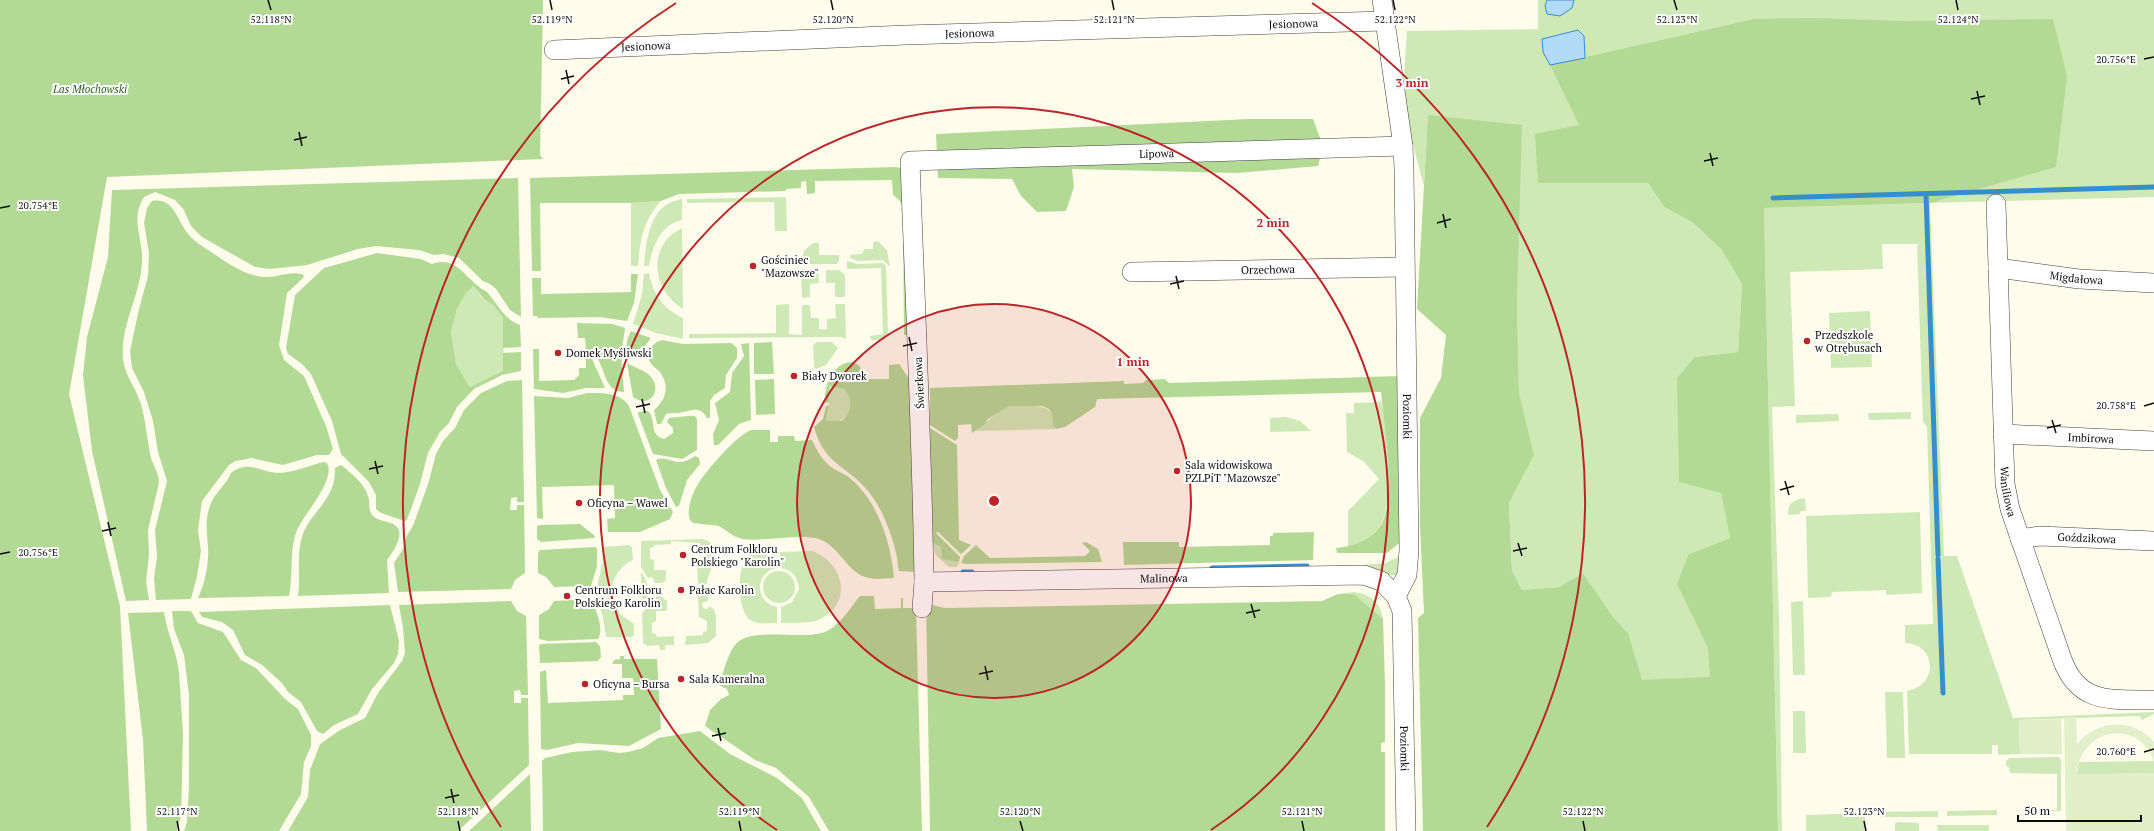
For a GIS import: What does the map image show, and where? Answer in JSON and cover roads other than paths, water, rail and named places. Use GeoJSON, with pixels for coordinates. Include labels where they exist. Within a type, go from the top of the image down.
{"type":"FeatureCollection","features":[{"type":"Feature","properties":{"kind":"street","name":"Poziomki"},"geometry":{"type":"LineString","coordinates":[[1382,0],[1403,146],[1409,550],[1407,575],[1396,596],[1402,611],[1406,831]]}},
{"type":"Feature","properties":{"kind":"street","name":"Jesionowa"},"geometry":{"type":"LineString","coordinates":[[554,50],[914,34],[1385,20]]}},
{"type":"Feature","properties":{"kind":"street","name":"Lipowa"},"geometry":{"type":"LineString","coordinates":[[910,161],[1403,146]]}},
{"type":"Feature","properties":{"kind":"street","name":"Świerkowa"},"geometry":{"type":"LineString","coordinates":[[910,161],[919,387],[924,582],[922,608]]}},
{"type":"Feature","properties":{"kind":"street","name":"Waniliowa"},"geometry":{"type":"LineString","coordinates":[[1996,204],[2006,496],[2066,672],[2075,684],[2086,693],[2103,698],[2154,700]]}},
{"type":"Feature","properties":{"kind":"street","name":"Orzechowa"},"geometry":{"type":"LineString","coordinates":[[1132,272],[1404,267]]}},
{"type":"Feature","properties":{"kind":"street","name":"Migdałowa"},"geometry":{"type":"LineString","coordinates":[[1998,268],[2079,279],[2154,283]]}},
{"type":"Feature","properties":{"kind":"street","name":"Imbirowa"},"geometry":{"type":"LineString","coordinates":[[2003,434],[2154,441]]}},
{"type":"Feature","properties":{"kind":"street","name":"Goździkowa"},"geometry":{"type":"LineString","coordinates":[[2020,539],[2040,536],[2154,541]]}},
{"type":"Feature","properties":{"kind":"street","name":"Malinowa"},"geometry":{"type":"LineString","coordinates":[[924,582],[1364,575],[1381,581],[1396,596]]}},
{"type":"Feature","properties":{"kind":"water"},"geometry":{"type":"Polygon","coordinates":[[[1547,0],[1574,0],[1572,8],[1560,16],[1547,14],[1545,6],[1547,0]]]}},
{"type":"Feature","properties":{"kind":"water"},"geometry":{"type":"Polygon","coordinates":[[[1578,30],[1584,36],[1585,58],[1550,65],[1543,52],[1542,39],[1578,30]]]}},
{"type":"Feature","properties":{"kind":"waterway"},"geometry":{"type":"LineString","coordinates":[[1773,198],[2154,187]]}},
{"type":"Feature","properties":{"kind":"waterway"},"geometry":{"type":"LineString","coordinates":[[1926,194],[1938,555]]}},
{"type":"Feature","properties":{"kind":"waterway"},"geometry":{"type":"LineString","coordinates":[[1938,559],[1943,693]]}},
{"type":"Feature","properties":{"kind":"waterway"},"geometry":{"type":"LineString","coordinates":[[1212,568],[1307,566]]}},
{"type":"Feature","properties":{"kind":"waterway"},"geometry":{"type":"LineString","coordinates":[[963,572],[972,572]]}},
{"type":"Feature","properties":{"kind":"place","name":"Gościniec \"Mazowsze\""},"geometry":{"type":"Point","coordinates":[753,266]}},
{"type":"Feature","properties":{"kind":"place","name":"Przedszkole w Otrębusach"},"geometry":{"type":"Point","coordinates":[1807,341]}},
{"type":"Feature","properties":{"kind":"place","name":"Domek Myśliwski"},"geometry":{"type":"Point","coordinates":[558,353]}},
{"type":"Feature","properties":{"kind":"place","name":"Biały Dworek"},"geometry":{"type":"Point","coordinates":[794,376]}},
{"type":"Feature","properties":{"kind":"place","name":"Sala widowiskowa PZLPiT \"Mazowsze\""},"geometry":{"type":"Point","coordinates":[1177,471]}},
{"type":"Feature","properties":{"kind":"place","name":"Oficyna – Wawel"},"geometry":{"type":"Point","coordinates":[579,503]}},
{"type":"Feature","properties":{"kind":"place","name":"Centrum Folkloru Polskiego \"Karolin\""},"geometry":{"type":"Point","coordinates":[683,555]}},
{"type":"Feature","properties":{"kind":"place","name":"Pałac Karolin"},"geometry":{"type":"Point","coordinates":[681,590]}},
{"type":"Feature","properties":{"kind":"place","name":"Centrum Folkloru Polskiego Karolin"},"geometry":{"type":"Point","coordinates":[567,596]}},
{"type":"Feature","properties":{"kind":"place","name":"Sala Kameralna"},"geometry":{"type":"Point","coordinates":[681,679]}},
{"type":"Feature","properties":{"kind":"place","name":"Oficyna – Bursa"},"geometry":{"type":"Point","coordinates":[585,684]}},
{"type":"Feature","properties":{"kind":"park label","name":"Las Młochowski"},"geometry":{"type":"Point","coordinates":[90,89]}}]}
